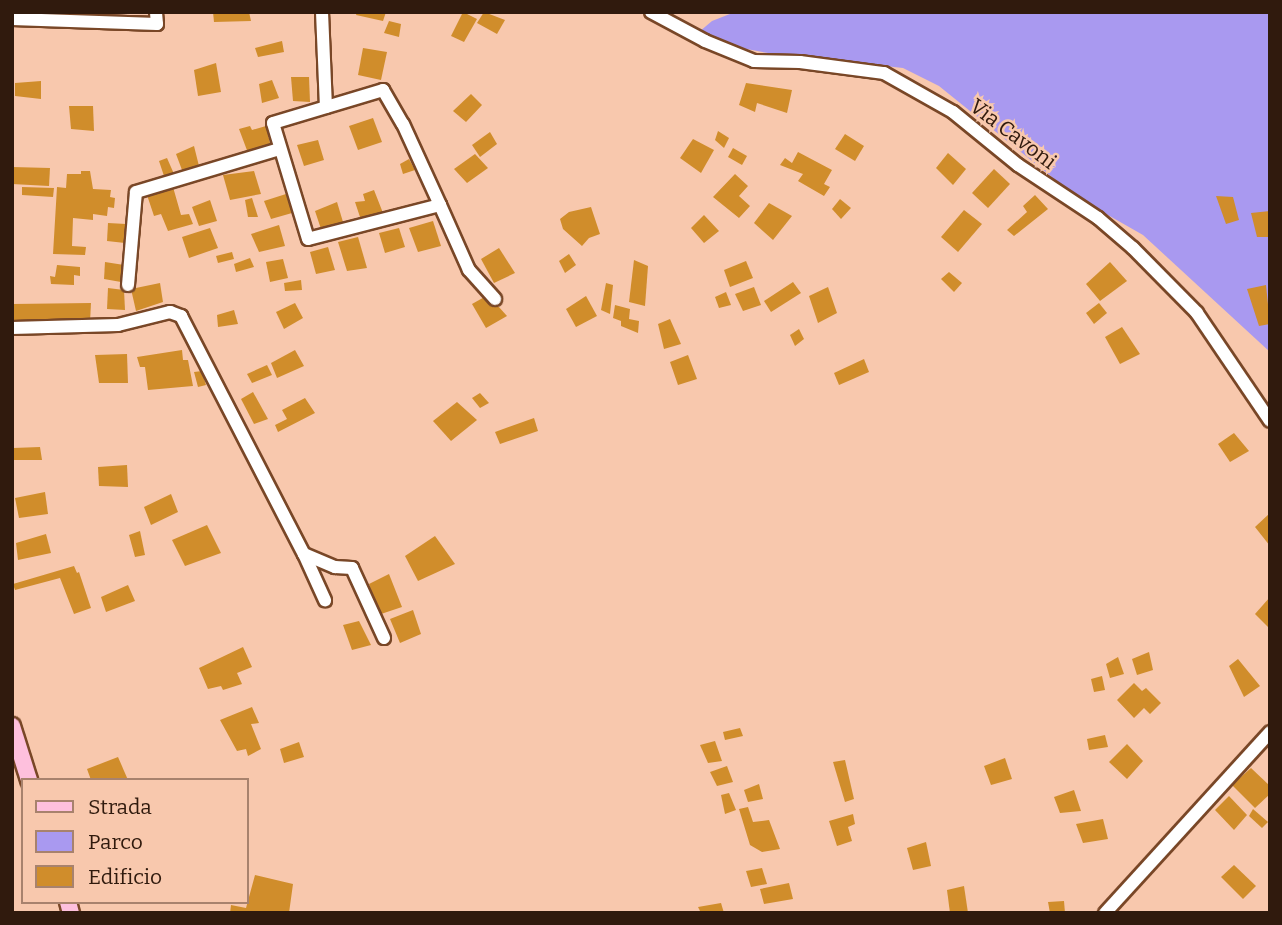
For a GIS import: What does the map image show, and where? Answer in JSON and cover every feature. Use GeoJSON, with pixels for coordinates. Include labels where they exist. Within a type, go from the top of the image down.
{"type":"FeatureCollection","features":[{"type":"Feature","properties":{"kind":"main road"},"geometry":{"type":"LineString","coordinates":[[12,726],[28,778]]}},
{"type":"Feature","properties":{"kind":"street"},"geometry":{"type":"LineString","coordinates":[[12,19],[157,24],[156,12]]}},
{"type":"Feature","properties":{"kind":"street"},"geometry":{"type":"LineString","coordinates":[[321,12],[326,107]]}},
{"type":"Feature","properties":{"kind":"street","name":"Via Cavoni"},"geometry":{"type":"LineString","coordinates":[[651,12],[705,41],[754,61],[800,62],[884,73],[953,112],[1018,165],[1098,218],[1133,248],[1197,313],[1270,421]]}},
{"type":"Feature","properties":{"kind":"street"},"geometry":{"type":"LineString","coordinates":[[440,205],[308,239],[273,123],[383,90],[403,124],[470,270],[495,299]]}},
{"type":"Feature","properties":{"kind":"street"},"geometry":{"type":"LineString","coordinates":[[128,285],[136,192],[279,149]]}},
{"type":"Feature","properties":{"kind":"street"},"geometry":{"type":"LineString","coordinates":[[12,328],[118,325],[170,312],[181,316],[325,600]]}},
{"type":"Feature","properties":{"kind":"street"},"geometry":{"type":"LineString","coordinates":[[304,554],[335,567],[352,568],[384,638]]}},
{"type":"Feature","properties":{"kind":"street"},"geometry":{"type":"LineString","coordinates":[[1105,913],[1270,732]]}},
{"type":"Feature","properties":{"kind":"green space"},"geometry":{"type":"Polygon","coordinates":[[[735,12],[1270,12],[1270,352],[1143,235],[1078,198],[939,86],[903,68],[768,53],[736,47],[699,32],[712,21],[735,12]]]}},
{"type":"Feature","properties":{"kind":"building"},"geometry":{"type":"Polygon","coordinates":[[[213,12],[249,12],[251,21],[214,22],[213,12]]]}},
{"type":"Feature","properties":{"kind":"building"},"geometry":{"type":"Polygon","coordinates":[[[357,12],[386,12],[383,21],[356,15],[357,12]]]}},
{"type":"Feature","properties":{"kind":"building"},"geometry":{"type":"Polygon","coordinates":[[[463,12],[477,19],[464,42],[451,36],[463,12]]]}},
{"type":"Feature","properties":{"kind":"building"},"geometry":{"type":"Polygon","coordinates":[[[484,12],[505,20],[497,34],[477,23],[484,12]]]}},
{"type":"Feature","properties":{"kind":"building"},"geometry":{"type":"Polygon","coordinates":[[[389,21],[401,24],[399,37],[384,33],[389,21]]]}},
{"type":"Feature","properties":{"kind":"building"},"geometry":{"type":"Polygon","coordinates":[[[282,41],[284,52],[258,57],[255,48],[282,41]]]}},
{"type":"Feature","properties":{"kind":"building"},"geometry":{"type":"Polygon","coordinates":[[[363,48],[387,52],[381,80],[358,75],[363,48]]]}},
{"type":"Feature","properties":{"kind":"building"},"geometry":{"type":"Polygon","coordinates":[[[216,63],[221,92],[198,96],[194,70],[216,63]]]}},
{"type":"Feature","properties":{"kind":"building"},"geometry":{"type":"Polygon","coordinates":[[[291,77],[309,77],[310,102],[293,101],[291,77]]]}},
{"type":"Feature","properties":{"kind":"building"},"geometry":{"type":"Polygon","coordinates":[[[272,80],[279,98],[262,103],[259,84],[272,80]]]}},
{"type":"Feature","properties":{"kind":"building"},"geometry":{"type":"Polygon","coordinates":[[[41,81],[41,99],[15,96],[15,83],[41,81]]]}},
{"type":"Feature","properties":{"kind":"building"},"geometry":{"type":"Polygon","coordinates":[[[746,83],[792,90],[787,113],[757,103],[755,112],[739,105],[746,83]]]}},
{"type":"Feature","properties":{"kind":"building"},"geometry":{"type":"Polygon","coordinates":[[[471,94],[482,105],[466,122],[453,111],[471,94]]]}},
{"type":"Feature","properties":{"kind":"building"},"geometry":{"type":"Polygon","coordinates":[[[69,106],[93,106],[94,131],[71,129],[69,106]]]}},
{"type":"Feature","properties":{"kind":"building"},"geometry":{"type":"Polygon","coordinates":[[[373,118],[382,142],[358,150],[349,126],[373,118]]]}},
{"type":"Feature","properties":{"kind":"building"},"geometry":{"type":"Polygon","coordinates":[[[250,126],[252,130],[266,126],[271,147],[248,153],[239,129],[250,126]]]}},
{"type":"Feature","properties":{"kind":"building"},"geometry":{"type":"Polygon","coordinates":[[[718,131],[729,138],[724,148],[715,140],[718,131]]]}},
{"type":"Feature","properties":{"kind":"building"},"geometry":{"type":"Polygon","coordinates":[[[490,132],[497,144],[480,157],[472,145],[490,132]]]}},
{"type":"Feature","properties":{"kind":"building"},"geometry":{"type":"Polygon","coordinates":[[[845,134],[864,146],[855,161],[835,149],[845,134]]]}},
{"type":"Feature","properties":{"kind":"building"},"geometry":{"type":"Polygon","coordinates":[[[693,139],[714,150],[701,173],[680,158],[693,139]]]}},
{"type":"Feature","properties":{"kind":"building"},"geometry":{"type":"Polygon","coordinates":[[[318,140],[324,160],[304,166],[297,145],[318,140]]]}},
{"type":"Feature","properties":{"kind":"building"},"geometry":{"type":"Polygon","coordinates":[[[194,146],[199,166],[182,170],[176,154],[194,146]]]}},
{"type":"Feature","properties":{"kind":"building"},"geometry":{"type":"Polygon","coordinates":[[[733,148],[747,156],[742,165],[728,157],[733,148]]]}},
{"type":"Feature","properties":{"kind":"building"},"geometry":{"type":"Polygon","coordinates":[[[798,152],[832,170],[824,184],[830,187],[824,196],[798,181],[803,174],[780,165],[785,158],[792,163],[798,152]]]}},
{"type":"Feature","properties":{"kind":"building"},"geometry":{"type":"Polygon","coordinates":[[[948,153],[966,169],[953,185],[936,168],[948,153]]]}},
{"type":"Feature","properties":{"kind":"building"},"geometry":{"type":"Polygon","coordinates":[[[475,154],[488,168],[467,183],[454,169],[475,154]]]}},
{"type":"Feature","properties":{"kind":"building"},"geometry":{"type":"Polygon","coordinates":[[[167,158],[174,174],[164,176],[159,161],[167,158]]]}},
{"type":"Feature","properties":{"kind":"building"},"geometry":{"type":"Polygon","coordinates":[[[409,159],[415,170],[403,174],[400,164],[409,159]]]}},
{"type":"Feature","properties":{"kind":"building"},"geometry":{"type":"Polygon","coordinates":[[[12,167],[50,168],[49,186],[12,184],[12,167]]]}},
{"type":"Feature","properties":{"kind":"building"},"geometry":{"type":"Polygon","coordinates":[[[994,169],[1010,184],[988,208],[972,193],[994,169]]]}},
{"type":"Feature","properties":{"kind":"building"},"geometry":{"type":"Polygon","coordinates":[[[81,171],[90,171],[93,189],[111,190],[110,197],[115,198],[114,208],[108,207],[107,216],[93,214],[93,220],[73,218],[72,246],[86,247],[85,255],[53,254],[57,187],[66,188],[67,174],[81,174],[81,171]]]}},
{"type":"Feature","properties":{"kind":"building"},"geometry":{"type":"Polygon","coordinates":[[[254,171],[261,194],[230,200],[223,175],[254,171]]]}},
{"type":"Feature","properties":{"kind":"building"},"geometry":{"type":"Polygon","coordinates":[[[735,174],[748,186],[739,196],[750,206],[739,218],[713,197],[735,174]]]}},
{"type":"Feature","properties":{"kind":"building"},"geometry":{"type":"Polygon","coordinates":[[[22,187],[54,188],[53,197],[22,195],[22,187]]]}},
{"type":"Feature","properties":{"kind":"building"},"geometry":{"type":"Polygon","coordinates":[[[173,187],[181,215],[189,214],[193,224],[168,231],[161,214],[154,216],[147,195],[173,187]]]}},
{"type":"Feature","properties":{"kind":"building"},"geometry":{"type":"Polygon","coordinates":[[[374,190],[383,213],[361,220],[355,202],[365,201],[363,194],[374,190]]]}},
{"type":"Feature","properties":{"kind":"building"},"geometry":{"type":"Polygon","coordinates":[[[286,194],[292,213],[271,219],[264,201],[286,194]]]}},
{"type":"Feature","properties":{"kind":"building"},"geometry":{"type":"Polygon","coordinates":[[[1035,195],[1048,209],[1014,236],[1007,230],[1027,212],[1023,206],[1035,195]]]}},
{"type":"Feature","properties":{"kind":"building"},"geometry":{"type":"Polygon","coordinates":[[[1216,196],[1233,197],[1239,220],[1226,224],[1216,196]]]}},
{"type":"Feature","properties":{"kind":"building"},"geometry":{"type":"Polygon","coordinates":[[[252,198],[258,217],[248,217],[245,200],[252,198]]]}},
{"type":"Feature","properties":{"kind":"building"},"geometry":{"type":"Polygon","coordinates":[[[840,199],[851,208],[841,219],[832,209],[840,199]]]}},
{"type":"Feature","properties":{"kind":"building"},"geometry":{"type":"Polygon","coordinates":[[[210,200],[217,221],[199,226],[192,207],[210,200]]]}},
{"type":"Feature","properties":{"kind":"building"},"geometry":{"type":"Polygon","coordinates":[[[337,202],[343,222],[321,229],[315,211],[337,202]]]}},
{"type":"Feature","properties":{"kind":"building"},"geometry":{"type":"Polygon","coordinates":[[[769,203],[792,216],[773,240],[754,223],[769,203]]]}},
{"type":"Feature","properties":{"kind":"building"},"geometry":{"type":"Polygon","coordinates":[[[591,207],[600,234],[589,238],[582,246],[563,229],[560,219],[569,212],[591,207]]]}},
{"type":"Feature","properties":{"kind":"building"},"geometry":{"type":"Polygon","coordinates":[[[964,210],[982,224],[958,252],[941,237],[964,210]]]}},
{"type":"Feature","properties":{"kind":"building"},"geometry":{"type":"Polygon","coordinates":[[[1270,211],[1270,237],[1257,237],[1251,213],[1270,211]]]}},
{"type":"Feature","properties":{"kind":"building"},"geometry":{"type":"Polygon","coordinates":[[[704,215],[719,231],[704,243],[691,228],[704,215]]]}},
{"type":"Feature","properties":{"kind":"building"},"geometry":{"type":"Polygon","coordinates":[[[433,221],[441,246],[418,252],[409,228],[433,221]]]}},
{"type":"Feature","properties":{"kind":"building"},"geometry":{"type":"Polygon","coordinates":[[[108,223],[126,224],[125,243],[107,241],[108,223]]]}},
{"type":"Feature","properties":{"kind":"building"},"geometry":{"type":"Polygon","coordinates":[[[279,225],[285,246],[259,252],[251,234],[279,225]]]}},
{"type":"Feature","properties":{"kind":"building"},"geometry":{"type":"Polygon","coordinates":[[[210,228],[218,248],[189,258],[182,237],[210,228]]]}},
{"type":"Feature","properties":{"kind":"building"},"geometry":{"type":"Polygon","coordinates":[[[399,228],[405,247],[385,253],[379,233],[399,228]]]}},
{"type":"Feature","properties":{"kind":"building"},"geometry":{"type":"Polygon","coordinates":[[[358,237],[367,268],[347,271],[338,242],[358,237]]]}},
{"type":"Feature","properties":{"kind":"building"},"geometry":{"type":"Polygon","coordinates":[[[328,247],[335,270],[316,274],[310,252],[328,247]]]}},
{"type":"Feature","properties":{"kind":"building"},"geometry":{"type":"Polygon","coordinates":[[[499,248],[515,273],[494,283],[481,259],[499,248]]]}},
{"type":"Feature","properties":{"kind":"building"},"geometry":{"type":"Polygon","coordinates":[[[232,252],[234,259],[218,263],[216,256],[232,252]]]}},
{"type":"Feature","properties":{"kind":"building"},"geometry":{"type":"Polygon","coordinates":[[[569,254],[576,265],[565,273],[559,261],[569,254]]]}},
{"type":"Feature","properties":{"kind":"building"},"geometry":{"type":"Polygon","coordinates":[[[250,258],[254,267],[236,272],[234,264],[250,258]]]}},
{"type":"Feature","properties":{"kind":"building"},"geometry":{"type":"Polygon","coordinates":[[[283,259],[288,278],[270,282],[266,262],[283,259]]]}},
{"type":"Feature","properties":{"kind":"building"},"geometry":{"type":"Polygon","coordinates":[[[634,260],[648,266],[645,306],[629,302],[634,260]]]}},
{"type":"Feature","properties":{"kind":"building"},"geometry":{"type":"Polygon","coordinates":[[[746,261],[753,278],[730,287],[724,270],[746,261]]]}},
{"type":"Feature","properties":{"kind":"building"},"geometry":{"type":"Polygon","coordinates":[[[105,262],[124,265],[121,282],[104,279],[105,262]]]}},
{"type":"Feature","properties":{"kind":"building"},"geometry":{"type":"Polygon","coordinates":[[[1110,262],[1127,281],[1100,301],[1086,284],[1110,262]]]}},
{"type":"Feature","properties":{"kind":"building"},"geometry":{"type":"Polygon","coordinates":[[[57,265],[80,267],[80,276],[74,275],[74,285],[51,284],[50,276],[55,277],[57,265]]]}},
{"type":"Feature","properties":{"kind":"building"},"geometry":{"type":"Polygon","coordinates":[[[949,272],[962,283],[954,292],[941,279],[949,272]]]}},
{"type":"Feature","properties":{"kind":"building"},"geometry":{"type":"Polygon","coordinates":[[[301,280],[302,290],[285,291],[284,283],[301,280]]]}},
{"type":"Feature","properties":{"kind":"building"},"geometry":{"type":"Polygon","coordinates":[[[793,282],[801,293],[771,312],[764,301],[793,282]]]}},
{"type":"Feature","properties":{"kind":"building"},"geometry":{"type":"Polygon","coordinates":[[[160,283],[163,302],[136,311],[131,289],[160,283]]]}},
{"type":"Feature","properties":{"kind":"building"},"geometry":{"type":"Polygon","coordinates":[[[606,283],[613,285],[610,314],[601,310],[606,283]]]}},
{"type":"Feature","properties":{"kind":"building"},"geometry":{"type":"Polygon","coordinates":[[[1266,285],[1270,324],[1259,326],[1247,289],[1266,285]]]}},
{"type":"Feature","properties":{"kind":"building"},"geometry":{"type":"Polygon","coordinates":[[[754,287],[761,305],[743,311],[735,294],[754,287]]]}},
{"type":"Feature","properties":{"kind":"building"},"geometry":{"type":"Polygon","coordinates":[[[828,287],[837,313],[818,323],[809,296],[828,287]]]}},
{"type":"Feature","properties":{"kind":"building"},"geometry":{"type":"Polygon","coordinates":[[[108,288],[124,290],[125,310],[107,309],[108,288]]]}},
{"type":"Feature","properties":{"kind":"building"},"geometry":{"type":"Polygon","coordinates":[[[726,292],[731,305],[719,308],[715,297],[726,292]]]}},
{"type":"Feature","properties":{"kind":"building"},"geometry":{"type":"Polygon","coordinates":[[[488,295],[507,316],[486,328],[472,304],[488,295]]]}},
{"type":"Feature","properties":{"kind":"building"},"geometry":{"type":"Polygon","coordinates":[[[586,296],[597,316],[576,327],[566,309],[586,296]]]}},
{"type":"Feature","properties":{"kind":"building"},"geometry":{"type":"Polygon","coordinates":[[[91,303],[90,322],[12,322],[12,304],[91,303]]]}},
{"type":"Feature","properties":{"kind":"building"},"geometry":{"type":"Polygon","coordinates":[[[295,303],[303,318],[284,329],[276,312],[295,303]]]}},
{"type":"Feature","properties":{"kind":"building"},"geometry":{"type":"Polygon","coordinates":[[[1099,303],[1107,313],[1094,324],[1086,313],[1099,303]]]}},
{"type":"Feature","properties":{"kind":"building"},"geometry":{"type":"Polygon","coordinates":[[[615,305],[630,309],[629,319],[639,321],[638,333],[621,326],[621,321],[613,318],[615,305]]]}},
{"type":"Feature","properties":{"kind":"building"},"geometry":{"type":"Polygon","coordinates":[[[234,310],[238,324],[218,327],[217,315],[234,310]]]}},
{"type":"Feature","properties":{"kind":"building"},"geometry":{"type":"Polygon","coordinates":[[[670,319],[681,344],[664,349],[658,324],[670,319]]]}},
{"type":"Feature","properties":{"kind":"building"},"geometry":{"type":"Polygon","coordinates":[[[1122,327],[1140,354],[1120,364],[1105,337],[1122,327]]]}},
{"type":"Feature","properties":{"kind":"building"},"geometry":{"type":"Polygon","coordinates":[[[799,329],[804,339],[795,346],[790,335],[799,329]]]}},
{"type":"Feature","properties":{"kind":"building"},"geometry":{"type":"Polygon","coordinates":[[[182,350],[183,360],[188,360],[193,386],[148,390],[145,367],[140,367],[137,357],[182,350]]]}},
{"type":"Feature","properties":{"kind":"building"},"geometry":{"type":"Polygon","coordinates":[[[295,350],[304,366],[277,378],[271,363],[295,350]]]}},
{"type":"Feature","properties":{"kind":"building"},"geometry":{"type":"Polygon","coordinates":[[[127,354],[128,383],[99,383],[95,355],[127,354]]]}},
{"type":"Feature","properties":{"kind":"building"},"geometry":{"type":"Polygon","coordinates":[[[688,355],[697,379],[678,385],[670,362],[688,355]]]}},
{"type":"Feature","properties":{"kind":"building"},"geometry":{"type":"Polygon","coordinates":[[[864,359],[869,372],[839,385],[834,373],[864,359]]]}},
{"type":"Feature","properties":{"kind":"building"},"geometry":{"type":"Polygon","coordinates":[[[267,365],[272,375],[252,383],[247,374],[267,365]]]}},
{"type":"Feature","properties":{"kind":"building"},"geometry":{"type":"Polygon","coordinates":[[[202,371],[206,385],[198,387],[194,372],[202,371]]]}},
{"type":"Feature","properties":{"kind":"building"},"geometry":{"type":"Polygon","coordinates":[[[253,392],[268,419],[254,424],[241,399],[253,392]]]}},
{"type":"Feature","properties":{"kind":"building"},"geometry":{"type":"Polygon","coordinates":[[[480,393],[489,403],[480,408],[472,398],[480,393]]]}},
{"type":"Feature","properties":{"kind":"building"},"geometry":{"type":"Polygon","coordinates":[[[305,398],[315,413],[278,432],[275,425],[287,419],[282,410],[305,398]]]}},
{"type":"Feature","properties":{"kind":"building"},"geometry":{"type":"Polygon","coordinates":[[[457,402],[477,420],[451,441],[433,421],[457,402]]]}},
{"type":"Feature","properties":{"kind":"building"},"geometry":{"type":"Polygon","coordinates":[[[534,418],[538,431],[500,444],[495,432],[534,418]]]}},
{"type":"Feature","properties":{"kind":"building"},"geometry":{"type":"Polygon","coordinates":[[[1234,433],[1249,451],[1230,462],[1218,444],[1234,433]]]}},
{"type":"Feature","properties":{"kind":"building"},"geometry":{"type":"Polygon","coordinates":[[[40,447],[42,460],[14,460],[13,448],[40,447]]]}},
{"type":"Feature","properties":{"kind":"building"},"geometry":{"type":"Polygon","coordinates":[[[127,465],[128,487],[99,486],[98,467],[127,465]]]}},
{"type":"Feature","properties":{"kind":"building"},"geometry":{"type":"Polygon","coordinates":[[[45,492],[48,514],[19,518],[15,498],[45,492]]]}},
{"type":"Feature","properties":{"kind":"building"},"geometry":{"type":"Polygon","coordinates":[[[171,494],[178,512],[151,525],[144,507],[171,494]]]}},
{"type":"Feature","properties":{"kind":"building"},"geometry":{"type":"Polygon","coordinates":[[[1270,513],[1270,546],[1255,527],[1270,513]]]}},
{"type":"Feature","properties":{"kind":"building"},"geometry":{"type":"Polygon","coordinates":[[[207,525],[221,553],[185,566],[172,540],[207,525]]]}},
{"type":"Feature","properties":{"kind":"building"},"geometry":{"type":"Polygon","coordinates":[[[140,531],[145,555],[135,557],[129,535],[140,531]]]}},
{"type":"Feature","properties":{"kind":"building"},"geometry":{"type":"Polygon","coordinates":[[[46,534],[51,553],[18,560],[16,543],[46,534]]]}},
{"type":"Feature","properties":{"kind":"building"},"geometry":{"type":"Polygon","coordinates":[[[435,536],[455,564],[418,581],[405,556],[435,536]]]}},
{"type":"Feature","properties":{"kind":"building"},"geometry":{"type":"Polygon","coordinates":[[[74,566],[77,573],[79,572],[91,608],[74,614],[60,578],[15,590],[13,584],[74,566]]]}},
{"type":"Feature","properties":{"kind":"building"},"geometry":{"type":"Polygon","coordinates":[[[389,574],[402,607],[378,615],[369,584],[389,574]]]}},
{"type":"Feature","properties":{"kind":"building"},"geometry":{"type":"Polygon","coordinates":[[[128,585],[135,601],[106,612],[101,597],[128,585]]]}},
{"type":"Feature","properties":{"kind":"building"},"geometry":{"type":"Polygon","coordinates":[[[1270,597],[1270,629],[1255,614],[1270,597]]]}},
{"type":"Feature","properties":{"kind":"building"},"geometry":{"type":"Polygon","coordinates":[[[413,610],[421,634],[400,643],[390,619],[413,610]]]}},
{"type":"Feature","properties":{"kind":"building"},"geometry":{"type":"Polygon","coordinates":[[[359,621],[371,645],[352,650],[343,625],[359,621]]]}},
{"type":"Feature","properties":{"kind":"building"},"geometry":{"type":"Polygon","coordinates":[[[243,647],[252,667],[237,673],[242,684],[223,690],[221,686],[208,689],[199,668],[243,647]]]}},
{"type":"Feature","properties":{"kind":"building"},"geometry":{"type":"Polygon","coordinates":[[[1149,652],[1153,670],[1137,675],[1132,659],[1149,652]]]}},
{"type":"Feature","properties":{"kind":"building"},"geometry":{"type":"Polygon","coordinates":[[[1118,657],[1124,674],[1110,678],[1106,664],[1118,657]]]}},
{"type":"Feature","properties":{"kind":"building"},"geometry":{"type":"Polygon","coordinates":[[[1238,659],[1260,686],[1244,697],[1229,666],[1238,659]]]}},
{"type":"Feature","properties":{"kind":"building"},"geometry":{"type":"Polygon","coordinates":[[[1102,676],[1105,690],[1094,692],[1091,679],[1102,676]]]}},
{"type":"Feature","properties":{"kind":"building"},"geometry":{"type":"Polygon","coordinates":[[[1134,683],[1142,691],[1146,688],[1161,703],[1150,714],[1144,708],[1134,718],[1117,700],[1134,683]]]}},
{"type":"Feature","properties":{"kind":"building"},"geometry":{"type":"Polygon","coordinates":[[[252,707],[259,723],[251,724],[261,749],[248,756],[246,749],[237,751],[220,720],[252,707]]]}},
{"type":"Feature","properties":{"kind":"building"},"geometry":{"type":"Polygon","coordinates":[[[740,728],[743,736],[725,740],[723,732],[740,728]]]}},
{"type":"Feature","properties":{"kind":"building"},"geometry":{"type":"Polygon","coordinates":[[[1105,735],[1108,747],[1089,750],[1087,739],[1105,735]]]}},
{"type":"Feature","properties":{"kind":"building"},"geometry":{"type":"Polygon","coordinates":[[[715,741],[722,761],[708,763],[700,745],[715,741]]]}},
{"type":"Feature","properties":{"kind":"building"},"geometry":{"type":"Polygon","coordinates":[[[299,742],[304,757],[284,763],[280,749],[299,742]]]}},
{"type":"Feature","properties":{"kind":"building"},"geometry":{"type":"Polygon","coordinates":[[[1127,744],[1143,761],[1127,779],[1109,762],[1127,744]]]}},
{"type":"Feature","properties":{"kind":"building"},"geometry":{"type":"Polygon","coordinates":[[[118,757],[127,778],[90,778],[87,769],[118,757]]]}},
{"type":"Feature","properties":{"kind":"building"},"geometry":{"type":"Polygon","coordinates":[[[1005,758],[1012,779],[991,785],[984,766],[1005,758]]]}},
{"type":"Feature","properties":{"kind":"building"},"geometry":{"type":"Polygon","coordinates":[[[845,760],[854,799],[845,802],[833,762],[845,760]]]}},
{"type":"Feature","properties":{"kind":"building"},"geometry":{"type":"Polygon","coordinates":[[[727,766],[733,782],[717,786],[710,772],[727,766]]]}},
{"type":"Feature","properties":{"kind":"building"},"geometry":{"type":"Polygon","coordinates":[[[1251,768],[1270,786],[1270,794],[1255,808],[1232,785],[1251,768]]]}},
{"type":"Feature","properties":{"kind":"building"},"geometry":{"type":"Polygon","coordinates":[[[759,784],[763,799],[748,802],[744,790],[759,784]]]}},
{"type":"Feature","properties":{"kind":"building"},"geometry":{"type":"Polygon","coordinates":[[[1074,790],[1081,811],[1060,813],[1054,797],[1074,790]]]}},
{"type":"Feature","properties":{"kind":"building"},"geometry":{"type":"Polygon","coordinates":[[[729,793],[736,810],[725,814],[721,795],[729,793]]]}},
{"type":"Feature","properties":{"kind":"building"},"geometry":{"type":"Polygon","coordinates":[[[1229,796],[1247,815],[1234,830],[1215,810],[1229,796]]]}},
{"type":"Feature","properties":{"kind":"building"},"geometry":{"type":"Polygon","coordinates":[[[748,807],[753,822],[769,820],[780,849],[762,852],[750,845],[739,809],[748,807]]]}},
{"type":"Feature","properties":{"kind":"building"},"geometry":{"type":"Polygon","coordinates":[[[1253,809],[1268,822],[1262,828],[1249,816],[1253,809]]]}},
{"type":"Feature","properties":{"kind":"building"},"geometry":{"type":"Polygon","coordinates":[[[853,814],[855,824],[848,827],[852,841],[837,846],[829,821],[853,814]]]}},
{"type":"Feature","properties":{"kind":"building"},"geometry":{"type":"Polygon","coordinates":[[[1103,819],[1108,839],[1083,843],[1076,824],[1103,819]]]}},
{"type":"Feature","properties":{"kind":"building"},"geometry":{"type":"Polygon","coordinates":[[[926,842],[931,866],[913,870],[907,848],[926,842]]]}},
{"type":"Feature","properties":{"kind":"building"},"geometry":{"type":"Polygon","coordinates":[[[1234,865],[1256,886],[1243,899],[1221,877],[1234,865]]]}},
{"type":"Feature","properties":{"kind":"building"},"geometry":{"type":"Polygon","coordinates":[[[762,868],[767,884],[751,887],[746,871],[762,868]]]}},
{"type":"Feature","properties":{"kind":"building"},"geometry":{"type":"Polygon","coordinates":[[[255,875],[293,884],[289,913],[230,913],[231,905],[246,908],[255,875]]]}},
{"type":"Feature","properties":{"kind":"building"},"geometry":{"type":"Polygon","coordinates":[[[789,883],[793,899],[764,904],[760,889],[789,883]]]}},
{"type":"Feature","properties":{"kind":"building"},"geometry":{"type":"Polygon","coordinates":[[[964,886],[968,913],[950,913],[947,890],[964,886]]]}},
{"type":"Feature","properties":{"kind":"building"},"geometry":{"type":"Polygon","coordinates":[[[1064,901],[1065,913],[1050,913],[1048,902],[1064,901]]]}},
{"type":"Feature","properties":{"kind":"building"},"geometry":{"type":"Polygon","coordinates":[[[721,903],[724,913],[701,913],[698,907],[721,903]]]}}]}
